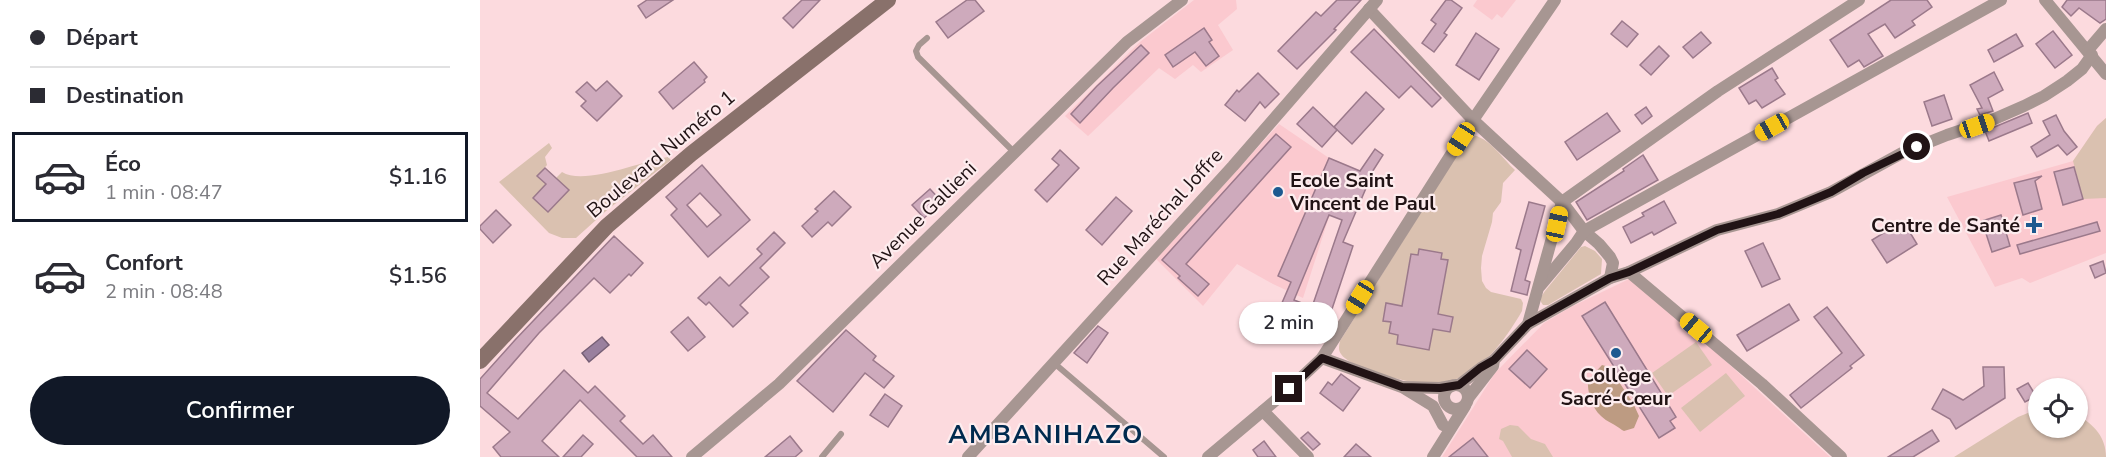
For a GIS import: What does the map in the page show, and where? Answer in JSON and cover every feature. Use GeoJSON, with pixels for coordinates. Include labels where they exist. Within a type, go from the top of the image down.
{"type":"FeatureCollection","features":[{"type":"Feature","properties":{"kind":"main road","name":"Boulevard Numéro 1"},"geometry":{"type":"LineString","coordinates":[[480,361],[607,226],[691,154],[888,0]]}},
{"type":"Feature","properties":{"kind":"street","name":"Avenue Gallieni"},"geometry":{"type":"LineString","coordinates":[[692,457],[779,384],[1127,42],[1182,0]]}},
{"type":"Feature","properties":{"kind":"street"},"geometry":{"type":"LineString","coordinates":[[1208,457],[1322,358],[1473,120],[1555,0]]}},
{"type":"Feature","properties":{"kind":"street"},"geometry":{"type":"LineString","coordinates":[[1528,324],[1562,202],[1718,91],[1859,0]]}},
{"type":"Feature","properties":{"kind":"street"},"geometry":{"type":"LineString","coordinates":[[1538,289],[1584,231],[2001,0]]}},
{"type":"Feature","properties":{"kind":"street"},"geometry":{"type":"LineString","coordinates":[[2045,0],[2106,74]]}},
{"type":"Feature","properties":{"kind":"street"},"geometry":{"type":"LineString","coordinates":[[1373,5],[1473,120],[1562,202],[1584,231],[1599,244],[1613,263],[1610,278]]}},
{"type":"Feature","properties":{"kind":"street","name":"Rue Maréchal Joffre"},"geometry":{"type":"LineString","coordinates":[[968,457],[1233,166],[1373,5]]}},
{"type":"Feature","properties":{"kind":"street"},"geometry":{"type":"LineString","coordinates":[[1436,451],[1443,425],[1446,391],[1494,360],[1528,324],[1610,278],[1629,272],[1717,230],[1789,210],[1831,192],[1902,153],[1992,120],[2044,96],[2082,69],[2106,29]]}},
{"type":"Feature","properties":{"kind":"street"},"geometry":{"type":"LineString","coordinates":[[1629,272],[1762,384],[1841,457]]}},
{"type":"Feature","properties":{"kind":"street"},"geometry":{"type":"LineString","coordinates":[[1322,358],[1402,387],[1424,400],[1437,412],[1443,425]]}},
{"type":"Feature","properties":{"kind":"street"},"geometry":{"type":"LineString","coordinates":[[1436,451],[1467,401],[1493,366],[1494,360]]}},
{"type":"Feature","properties":{"kind":"street"},"geometry":{"type":"LineString","coordinates":[[1402,387],[1440,388],[1455,385],[1466,389],[1467,401]]}},
{"type":"Feature","properties":{"kind":"street"},"geometry":{"type":"LineString","coordinates":[[1424,400],[1446,403],[1456,409],[1467,401]]}},
{"type":"Feature","properties":{"kind":"street"},"geometry":{"type":"LineString","coordinates":[[1263,411],[1308,457]]}},
{"type":"Feature","properties":{"kind":"lane"},"geometry":{"type":"LineString","coordinates":[[927,38],[916,51],[918,57],[1014,152]]}},
{"type":"Feature","properties":{"kind":"lane"},"geometry":{"type":"LineString","coordinates":[[1054,363],[1164,457]]}},
{"type":"Feature","properties":{"kind":"lane"},"geometry":{"type":"LineString","coordinates":[[822,457],[841,434]]}},
{"type":"Feature","properties":{"kind":"shaded area"},"geometry":{"type":"Polygon","coordinates":[[[1194,0],[1236,0],[1237,9],[1218,25],[1233,50],[1201,72],[1193,65],[1175,79],[1159,68],[1088,136],[1065,116],[1140,42],[1194,0]]]}},
{"type":"Feature","properties":{"kind":"shaded area"},"geometry":{"type":"Polygon","coordinates":[[[1477,0],[1516,0],[1502,18],[1497,14],[1492,20],[1473,6],[1477,0]]]}},
{"type":"Feature","properties":{"kind":"shaded area","name":"Centre de Santé"},"geometry":{"type":"Polygon","coordinates":[[[2106,118],[2106,253],[2030,283],[2022,278],[1995,287],[1947,197],[2073,161],[2097,126],[2106,118]]]}},
{"type":"Feature","properties":{"kind":"shaded area"},"geometry":{"type":"Polygon","coordinates":[[[2106,118],[2106,198],[2083,199],[2073,161],[2097,126],[2106,118]]]}},
{"type":"Feature","properties":{"kind":"shaded area","name":"Ecole Saint Vincent de Paul"},"geometry":{"type":"Polygon","coordinates":[[[1279,124],[1329,158],[1350,166],[1329,217],[1303,298],[1237,264],[1203,306],[1156,259],[1279,124]]]}},
{"type":"Feature","properties":{"kind":"shaded area"},"geometry":{"type":"Polygon","coordinates":[[[1471,135],[1483,139],[1515,170],[1503,183],[1501,202],[1493,213],[1481,268],[1482,281],[1486,288],[1491,292],[1521,299],[1522,311],[1503,340],[1487,358],[1469,373],[1454,380],[1436,383],[1413,382],[1386,376],[1354,364],[1340,352],[1340,341],[1471,135]]]}},
{"type":"Feature","properties":{"kind":"shaded area"},"geometry":{"type":"Polygon","coordinates":[[[549,143],[552,148],[545,157],[547,165],[537,176],[546,184],[533,198],[548,212],[568,190],[556,178],[562,172],[572,176],[584,176],[614,171],[657,159],[668,157],[671,160],[606,211],[576,238],[562,238],[549,233],[499,182],[549,143]]]}},
{"type":"Feature","properties":{"kind":"shaded area"},"geometry":{"type":"Polygon","coordinates":[[[1585,246],[1595,251],[1602,259],[1601,274],[1548,305],[1543,305],[1541,297],[1545,291],[1581,247],[1585,246]]]}},
{"type":"Feature","properties":{"kind":"shaded area","name":"Collège Sacré-Cœur"},"geometry":{"type":"Polygon","coordinates":[[[1629,279],[1694,332],[1830,457],[1442,457],[1495,373],[1544,323],[1629,279]]]}},
{"type":"Feature","properties":{"kind":"shaded area"},"geometry":{"type":"Polygon","coordinates":[[[602,337],[609,345],[589,362],[582,353],[602,337]]]}},
{"type":"Feature","properties":{"kind":"shaded area"},"geometry":{"type":"Polygon","coordinates":[[[1696,342],[1712,365],[1668,396],[1652,373],[1696,342]]]}},
{"type":"Feature","properties":{"kind":"shaded area"},"geometry":{"type":"Polygon","coordinates":[[[1602,365],[1609,367],[1633,403],[1639,416],[1634,428],[1622,430],[1603,418],[1593,404],[1589,395],[1588,380],[1602,365]]]}},
{"type":"Feature","properties":{"kind":"shaded area"},"geometry":{"type":"Polygon","coordinates":[[[1726,373],[1745,396],[1700,432],[1681,408],[1726,373]]]}},
{"type":"Feature","properties":{"kind":"shaded area"},"geometry":{"type":"Polygon","coordinates":[[[2028,413],[2028,438],[2088,438],[2088,422],[2094,427],[2104,443],[2106,457],[1954,457],[2028,413]]]}},
{"type":"Feature","properties":{"kind":"shaded area"},"geometry":{"type":"Polygon","coordinates":[[[1510,425],[1518,426],[1531,439],[1545,444],[1553,457],[1512,457],[1503,441],[1499,439],[1501,429],[1510,425]]]}},
{"type":"Feature","properties":{"kind":"building"},"geometry":{"type":"Polygon","coordinates":[[[647,0],[673,0],[646,18],[638,6],[647,0]]]}},
{"type":"Feature","properties":{"kind":"building"},"geometry":{"type":"Polygon","coordinates":[[[802,0],[820,0],[793,28],[783,18],[802,0]]]}},
{"type":"Feature","properties":{"kind":"building"},"geometry":{"type":"Polygon","coordinates":[[[967,0],[975,0],[984,11],[948,38],[936,22],[967,0]]]}},
{"type":"Feature","properties":{"kind":"building"},"geometry":{"type":"Polygon","coordinates":[[[1337,0],[1361,0],[1334,29],[1336,30],[1297,69],[1278,51],[1316,12],[1321,16],[1337,0]]]}},
{"type":"Feature","properties":{"kind":"building"},"geometry":{"type":"Polygon","coordinates":[[[1446,0],[1451,0],[1462,8],[1444,33],[1447,35],[1434,52],[1422,43],[1436,24],[1431,20],[1446,0]]]}},
{"type":"Feature","properties":{"kind":"building"},"geometry":{"type":"Polygon","coordinates":[[[1891,0],[1927,0],[1932,7],[1912,21],[1915,25],[1895,38],[1885,24],[1868,34],[1883,56],[1864,67],[1859,60],[1848,67],[1830,40],[1891,0]]]}},
{"type":"Feature","properties":{"kind":"building"},"geometry":{"type":"Polygon","coordinates":[[[2067,0],[2106,0],[2106,19],[2100,23],[2079,8],[2071,16],[2062,7],[2067,0]]]}},
{"type":"Feature","properties":{"kind":"building"},"geometry":{"type":"Polygon","coordinates":[[[1622,21],[1638,34],[1627,47],[1611,34],[1622,21]]]}},
{"type":"Feature","properties":{"kind":"building"},"geometry":{"type":"Polygon","coordinates":[[[1204,28],[1212,40],[1209,42],[1219,56],[1206,66],[1195,52],[1173,67],[1165,55],[1204,28]]]}},
{"type":"Feature","properties":{"kind":"building"},"geometry":{"type":"Polygon","coordinates":[[[1374,29],[1441,98],[1432,107],[1411,86],[1399,98],[1351,52],[1374,29]]]}},
{"type":"Feature","properties":{"kind":"building"},"geometry":{"type":"Polygon","coordinates":[[[2053,31],[2072,55],[2055,68],[2036,44],[2053,31]]]}},
{"type":"Feature","properties":{"kind":"building"},"geometry":{"type":"Polygon","coordinates":[[[1701,32],[1711,43],[1693,58],[1683,47],[1701,32]]]}},
{"type":"Feature","properties":{"kind":"building"},"geometry":{"type":"Polygon","coordinates":[[[1476,33],[1499,49],[1479,80],[1456,65],[1476,33]]]}},
{"type":"Feature","properties":{"kind":"building"},"geometry":{"type":"Polygon","coordinates":[[[2016,34],[2023,46],[1994,62],[1988,50],[2016,34]]]}},
{"type":"Feature","properties":{"kind":"building"},"geometry":{"type":"Polygon","coordinates":[[[1141,45],[1149,53],[1080,123],[1071,114],[1141,45]]]}},
{"type":"Feature","properties":{"kind":"building"},"geometry":{"type":"Polygon","coordinates":[[[1659,46],[1669,56],[1651,75],[1640,65],[1659,46]]]}},
{"type":"Feature","properties":{"kind":"building"},"geometry":{"type":"Polygon","coordinates":[[[694,62],[707,77],[705,82],[673,109],[659,92],[694,62]]]}},
{"type":"Feature","properties":{"kind":"building"},"geometry":{"type":"Polygon","coordinates":[[[1772,68],[1778,78],[1775,80],[1785,94],[1762,108],[1756,100],[1749,104],[1739,88],[1772,68]]]}},
{"type":"Feature","properties":{"kind":"building"},"geometry":{"type":"Polygon","coordinates":[[[1994,72],[2003,90],[1988,98],[1993,111],[1980,115],[1977,109],[1982,108],[1970,85],[1994,72]]]}},
{"type":"Feature","properties":{"kind":"building"},"geometry":{"type":"Polygon","coordinates":[[[1258,73],[1279,94],[1265,108],[1260,102],[1245,121],[1225,105],[1237,90],[1239,92],[1258,73]]]}},
{"type":"Feature","properties":{"kind":"building"},"geometry":{"type":"Polygon","coordinates":[[[607,81],[622,96],[597,121],[581,106],[586,101],[576,92],[587,82],[596,91],[607,81]]]}},
{"type":"Feature","properties":{"kind":"building"},"geometry":{"type":"Polygon","coordinates":[[[1366,92],[1384,109],[1352,144],[1334,127],[1366,92]]]}},
{"type":"Feature","properties":{"kind":"building"},"geometry":{"type":"Polygon","coordinates":[[[1944,95],[1952,119],[1932,126],[1924,102],[1944,95]]]}},
{"type":"Feature","properties":{"kind":"building"},"geometry":{"type":"Polygon","coordinates":[[[1313,107],[1337,130],[1322,147],[1297,124],[1313,107]]]}},
{"type":"Feature","properties":{"kind":"building"},"geometry":{"type":"Polygon","coordinates":[[[1646,107],[1652,116],[1642,124],[1635,115],[1646,107]]]}},
{"type":"Feature","properties":{"kind":"building"},"geometry":{"type":"Polygon","coordinates":[[[1607,113],[1620,131],[1577,160],[1565,142],[1607,113]]]}},
{"type":"Feature","properties":{"kind":"building"},"geometry":{"type":"Polygon","coordinates":[[[2028,113],[2032,123],[1989,141],[1985,131],[2028,113]]]}},
{"type":"Feature","properties":{"kind":"building"},"geometry":{"type":"Polygon","coordinates":[[[2056,115],[2064,131],[2077,147],[2067,155],[2058,145],[2037,157],[2031,147],[2050,135],[2043,121],[2056,115]]]}},
{"type":"Feature","properties":{"kind":"building"},"geometry":{"type":"Polygon","coordinates":[[[1276,134],[1291,147],[1186,264],[1209,284],[1198,296],[1162,260],[1276,134]]]}},
{"type":"Feature","properties":{"kind":"building"},"geometry":{"type":"Polygon","coordinates":[[[1375,149],[1383,155],[1367,180],[1369,181],[1343,242],[1353,246],[1330,315],[1333,316],[1330,323],[1297,312],[1291,325],[1275,319],[1291,282],[1278,276],[1329,158],[1360,171],[1375,149]],[[1329,215],[1294,300],[1312,307],[1342,220],[1329,215]]]}},
{"type":"Feature","properties":{"kind":"building"},"geometry":{"type":"Polygon","coordinates":[[[1060,150],[1079,168],[1047,202],[1035,190],[1059,165],[1052,159],[1060,150]]]}},
{"type":"Feature","properties":{"kind":"building"},"geometry":{"type":"Polygon","coordinates":[[[1643,155],[1658,180],[1587,220],[1576,202],[1624,171],[1623,169],[1643,155]]]}},
{"type":"Feature","properties":{"kind":"building"},"geometry":{"type":"Polygon","coordinates":[[[702,165],[750,220],[708,257],[671,215],[677,209],[666,197],[702,165]],[[700,193],[687,205],[707,227],[721,215],[700,193]]]}},
{"type":"Feature","properties":{"kind":"building"},"geometry":{"type":"Polygon","coordinates":[[[2074,167],[2083,199],[2063,205],[2054,172],[2074,167]]]}},
{"type":"Feature","properties":{"kind":"building"},"geometry":{"type":"Polygon","coordinates":[[[545,168],[569,190],[548,212],[533,198],[546,184],[537,176],[545,168]]]}},
{"type":"Feature","properties":{"kind":"building"},"geometry":{"type":"Polygon","coordinates":[[[2042,176],[2035,181],[2042,209],[2023,215],[2014,183],[2042,176]]]}},
{"type":"Feature","properties":{"kind":"building"},"geometry":{"type":"Polygon","coordinates":[[[930,189],[942,202],[924,218],[912,205],[930,189]]]}},
{"type":"Feature","properties":{"kind":"building"},"geometry":{"type":"Polygon","coordinates":[[[834,191],[851,207],[832,226],[828,222],[812,237],[802,226],[818,211],[815,209],[834,191]]]}},
{"type":"Feature","properties":{"kind":"building"},"geometry":{"type":"Polygon","coordinates":[[[1116,197],[1132,211],[1102,245],[1086,230],[1116,197]]]}},
{"type":"Feature","properties":{"kind":"building"},"geometry":{"type":"Polygon","coordinates":[[[1664,201],[1676,223],[1654,235],[1652,232],[1631,243],[1623,227],[1644,216],[1642,213],[1664,201]]]}},
{"type":"Feature","properties":{"kind":"building"},"geometry":{"type":"Polygon","coordinates":[[[1529,202],[1545,206],[1525,280],[1530,282],[1527,295],[1511,291],[1521,250],[1516,248],[1529,202]]]}},
{"type":"Feature","properties":{"kind":"building"},"geometry":{"type":"Polygon","coordinates":[[[496,210],[511,225],[493,243],[480,229],[480,226],[496,210]]]}},
{"type":"Feature","properties":{"kind":"building"},"geometry":{"type":"Polygon","coordinates":[[[2001,215],[2010,246],[1992,252],[1982,221],[2001,215]]]}},
{"type":"Feature","properties":{"kind":"building"},"geometry":{"type":"Polygon","coordinates":[[[1903,221],[1917,244],[1887,263],[1872,240],[1903,221]]]}},
{"type":"Feature","properties":{"kind":"building"},"geometry":{"type":"Polygon","coordinates":[[[2097,222],[2100,231],[2020,254],[2017,245],[2097,222]]]}},
{"type":"Feature","properties":{"kind":"building"},"geometry":{"type":"Polygon","coordinates":[[[774,232],[785,243],[760,268],[769,277],[740,305],[748,313],[733,327],[709,302],[706,305],[698,298],[720,277],[729,286],[762,254],[757,249],[774,232]]]}},
{"type":"Feature","properties":{"kind":"building"},"geometry":{"type":"Polygon","coordinates":[[[614,236],[643,263],[610,293],[594,278],[539,333],[487,393],[518,419],[564,370],[588,393],[595,386],[625,416],[620,421],[643,444],[653,435],[672,457],[637,457],[580,400],[542,441],[559,457],[501,457],[493,447],[510,432],[480,406],[480,379],[614,236]]]}},
{"type":"Feature","properties":{"kind":"building"},"geometry":{"type":"Polygon","coordinates":[[[1763,243],[1780,279],[1762,287],[1745,251],[1763,243]]]}},
{"type":"Feature","properties":{"kind":"building"},"geometry":{"type":"Polygon","coordinates":[[[1419,249],[1442,253],[1441,259],[1448,260],[1438,314],[1453,317],[1450,332],[1433,329],[1429,350],[1397,344],[1398,335],[1389,333],[1391,322],[1383,321],[1386,303],[1402,306],[1411,254],[1418,255],[1419,249]]]}},
{"type":"Feature","properties":{"kind":"building"},"geometry":{"type":"Polygon","coordinates":[[[2103,261],[2106,273],[2095,278],[2090,266],[2103,261]]]}},
{"type":"Feature","properties":{"kind":"building"},"geometry":{"type":"Polygon","coordinates":[[[1605,302],[1676,417],[1670,421],[1675,428],[1659,438],[1582,316],[1605,302]]]}},
{"type":"Feature","properties":{"kind":"building"},"geometry":{"type":"Polygon","coordinates":[[[1789,304],[1799,320],[1747,351],[1737,335],[1789,304]]]}},
{"type":"Feature","properties":{"kind":"building"},"geometry":{"type":"Polygon","coordinates":[[[1827,307],[1864,355],[1850,366],[1852,368],[1801,408],[1790,395],[1842,353],[1814,317],[1827,307]]]}},
{"type":"Feature","properties":{"kind":"building"},"geometry":{"type":"Polygon","coordinates":[[[688,317],[705,337],[688,351],[671,332],[688,317]]]}},
{"type":"Feature","properties":{"kind":"building"},"geometry":{"type":"Polygon","coordinates":[[[1098,326],[1108,333],[1087,363],[1074,353],[1098,326]]]}},
{"type":"Feature","properties":{"kind":"building"},"geometry":{"type":"Polygon","coordinates":[[[846,330],[876,356],[873,360],[894,376],[884,388],[865,373],[833,412],[797,381],[846,330]]]}},
{"type":"Feature","properties":{"kind":"building"},"geometry":{"type":"Polygon","coordinates":[[[1527,350],[1547,369],[1530,388],[1509,369],[1527,350]]]}},
{"type":"Feature","properties":{"kind":"building"},"geometry":{"type":"Polygon","coordinates":[[[1983,367],[2004,367],[2005,398],[1956,429],[1950,419],[1932,409],[1943,389],[1963,400],[1984,386],[1983,367]]]}},
{"type":"Feature","properties":{"kind":"building"},"geometry":{"type":"Polygon","coordinates":[[[1341,374],[1360,388],[1343,411],[1320,393],[1328,382],[1332,385],[1341,374]]]}},
{"type":"Feature","properties":{"kind":"building"},"geometry":{"type":"Polygon","coordinates":[[[2028,383],[2028,400],[2025,402],[2017,389],[2028,383]]]}},
{"type":"Feature","properties":{"kind":"building"},"geometry":{"type":"Polygon","coordinates":[[[885,394],[902,406],[888,427],[870,415],[885,394]]]}},
{"type":"Feature","properties":{"kind":"building"},"geometry":{"type":"Polygon","coordinates":[[[1932,430],[1939,441],[1913,457],[1888,457],[1932,430]]]}},
{"type":"Feature","properties":{"kind":"building"},"geometry":{"type":"Polygon","coordinates":[[[1308,432],[1320,444],[1313,450],[1301,438],[1308,432]]]}},
{"type":"Feature","properties":{"kind":"building"},"geometry":{"type":"Polygon","coordinates":[[[583,435],[593,444],[581,457],[563,457],[583,435]]]}},
{"type":"Feature","properties":{"kind":"building"},"geometry":{"type":"Polygon","coordinates":[[[790,436],[802,451],[795,457],[765,457],[790,436]]]}},
{"type":"Feature","properties":{"kind":"building"},"geometry":{"type":"Polygon","coordinates":[[[1473,438],[1488,457],[1449,457],[1473,438]]]}},
{"type":"Feature","properties":{"kind":"building"},"geometry":{"type":"Polygon","coordinates":[[[1264,441],[1276,457],[1258,457],[1253,450],[1264,441]]]}},
{"type":"Feature","properties":{"kind":"building"},"geometry":{"type":"Polygon","coordinates":[[[1356,444],[1371,457],[1344,457],[1356,444]]]}},
{"type":"Feature","properties":{"kind":"place","name":"Ecole Saint Vincent de Paul"},"geometry":{"type":"Point","coordinates":[1278,192]}},
{"type":"Feature","properties":{"kind":"place","name":"Centre de Santé"},"geometry":{"type":"Point","coordinates":[2034,225]}},
{"type":"Feature","properties":{"kind":"place","name":"Collège Sacré-Cœur"},"geometry":{"type":"Point","coordinates":[1616,353]}},
{"type":"Feature","properties":{"kind":"district","name":"AMBANIHAZO"},"geometry":{"type":"Point","coordinates":[1046,434]}},
{"type":"Feature","properties":{"kind":"route"},"geometry":{"type":"LineString","coordinates":[[1289,389],[1322,358],[1402,387],[1440,388],[1459,385],[1494,360],[1528,324],[1610,278],[1629,272],[1717,230],[1778,214],[1831,192],[1863,173],[1917,147]]}}]}
